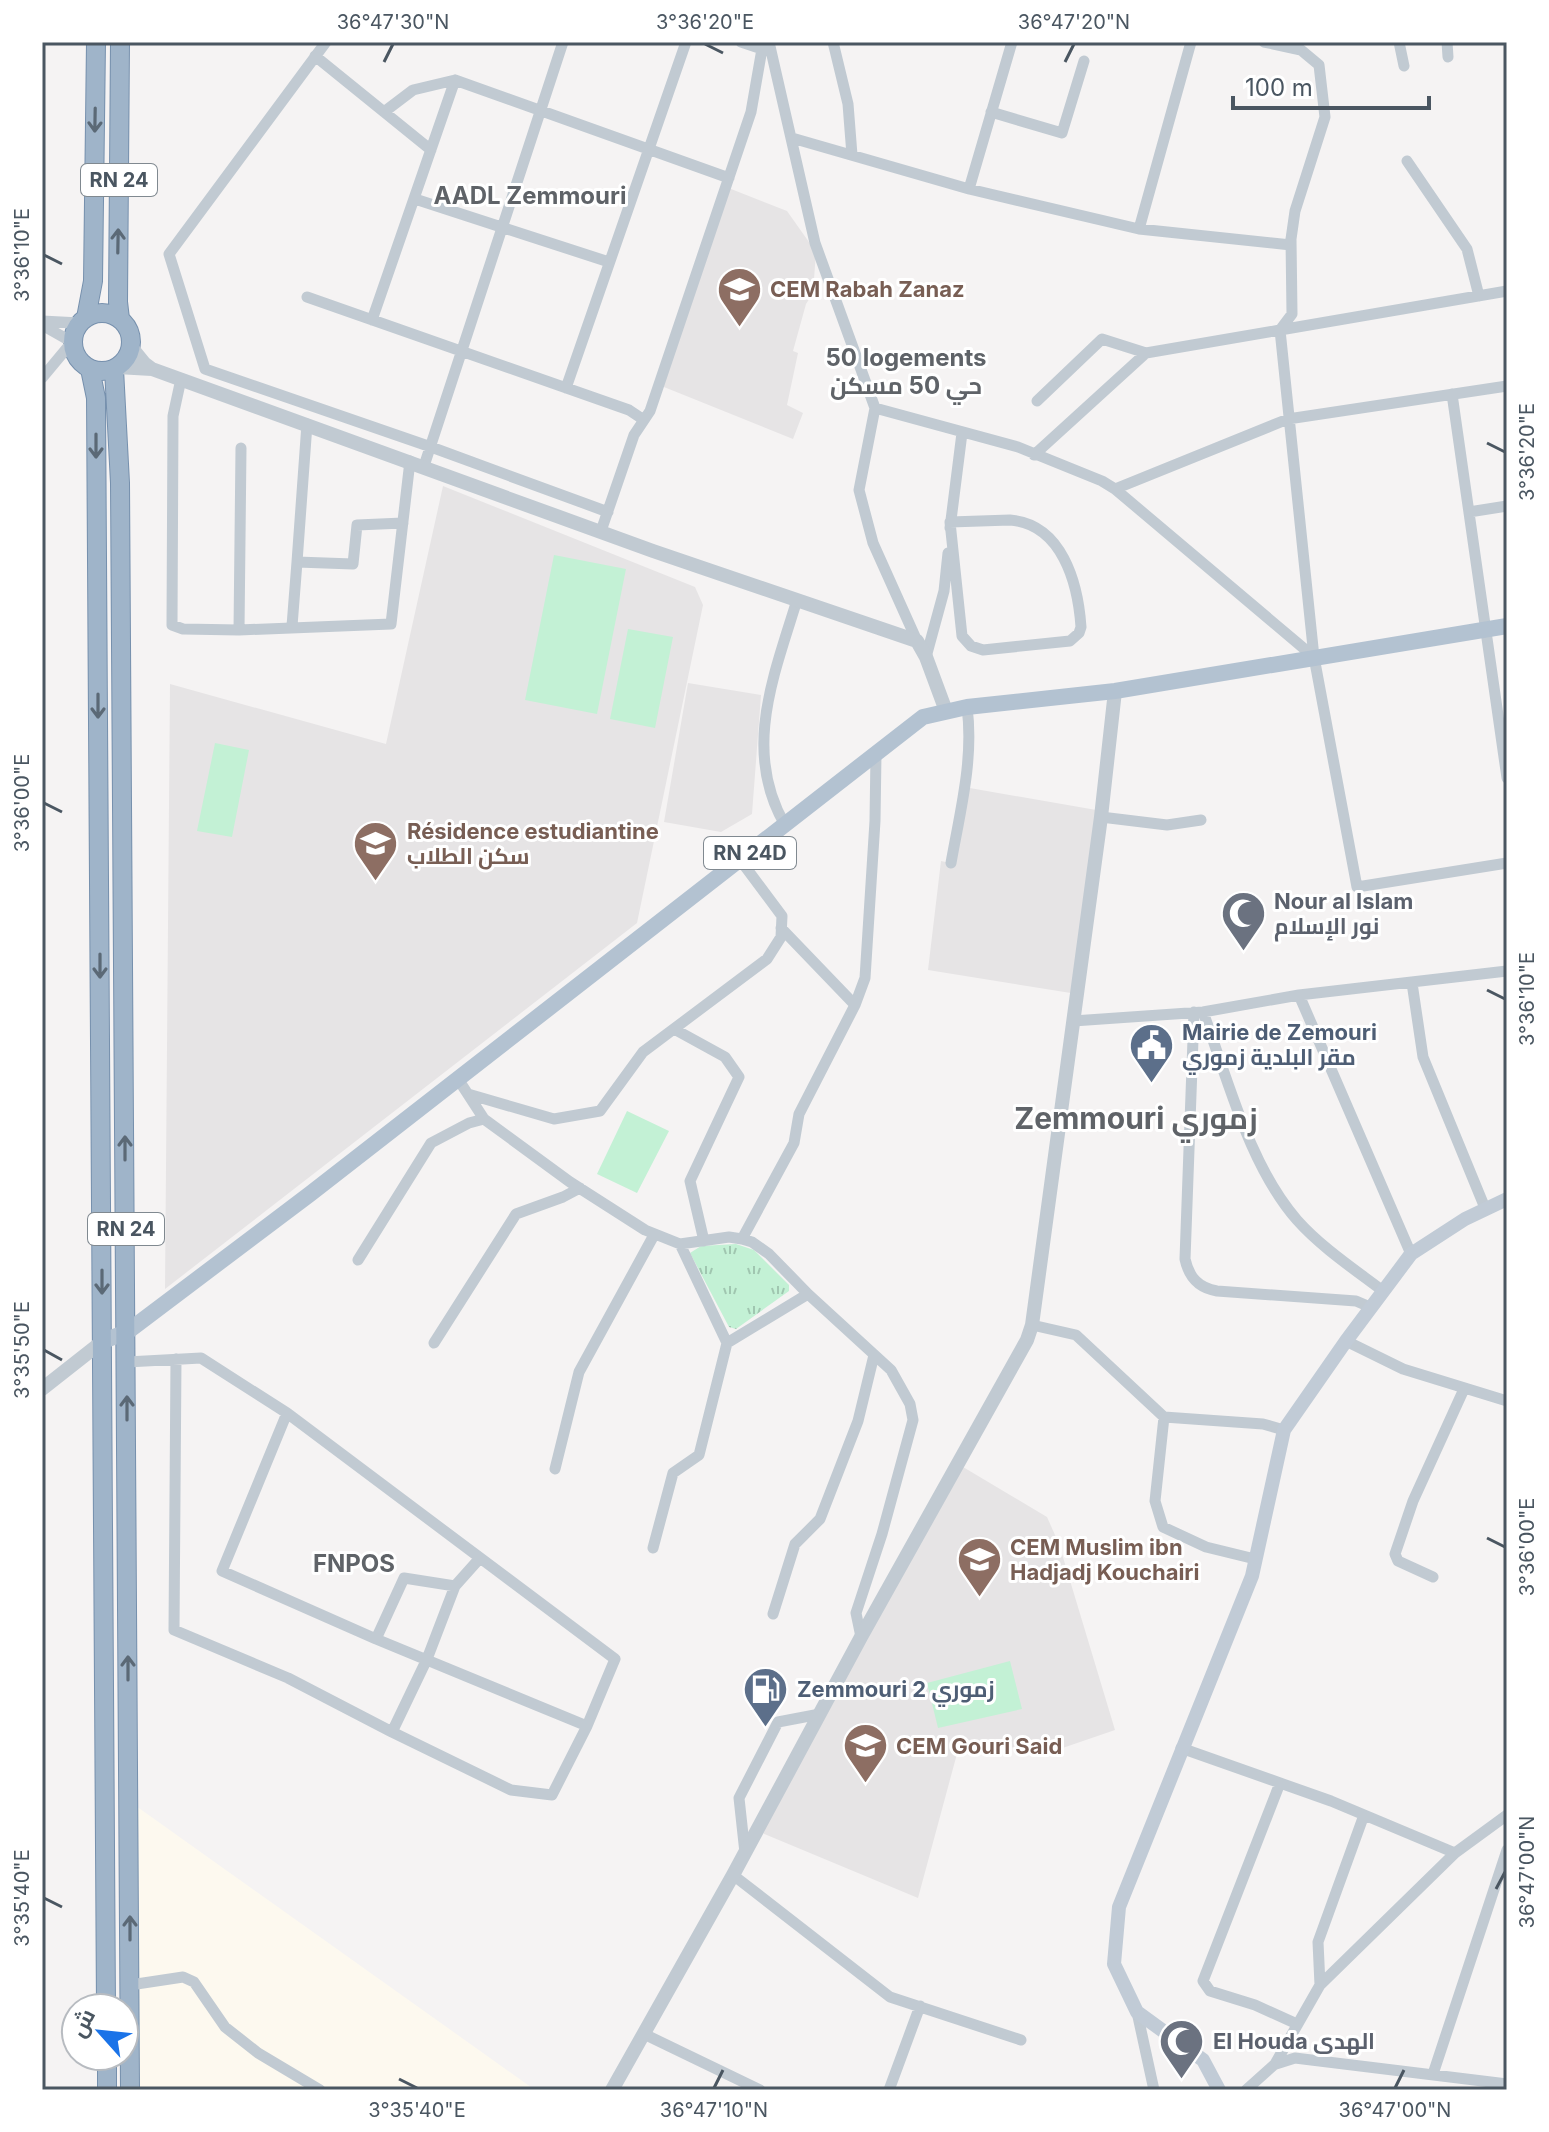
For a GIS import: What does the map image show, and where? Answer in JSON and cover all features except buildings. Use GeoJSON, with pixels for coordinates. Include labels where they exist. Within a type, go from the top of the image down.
{"type":"FeatureCollection","features":[{"type":"Feature","properties":{"kind":"highway","name":"RN 24"},"geometry":{"type":"LineString","coordinates":[[83,320],[93,281],[96,42]]}},
{"type":"Feature","properties":{"kind":"highway","name":"RN 24"},"geometry":{"type":"LineString","coordinates":[[120,42],[120,319]]}},
{"type":"Feature","properties":{"kind":"highway"},"geometry":{"type":"LineString","coordinates":[[103,313],[120,319],[129,331],[131,347],[126,359],[106,371],[90,369],[77,358],[72,342],[83,320],[103,313]]}},
{"type":"Feature","properties":{"kind":"highway","name":"RN 24"},"geometry":{"type":"LineString","coordinates":[[115,368],[120,483],[130,2090]]}},
{"type":"Feature","properties":{"kind":"highway","name":"RN 24"},"geometry":{"type":"LineString","coordinates":[[90,369],[96,398],[106,1992]]}},
{"type":"Feature","properties":{"kind":"main road","name":"RN 24D"},"geometry":{"type":"LineString","coordinates":[[103,1341],[127,1332],[310,1194],[923,717],[967,707],[1115,691],[1507,626]]}},
{"type":"Feature","properties":{"kind":"main road"},"geometry":{"type":"LineString","coordinates":[[1219,2090],[1203,2060],[1137,2012],[1114,1964],[1119,1907],[1252,1576],[1284,1430],[1411,1254],[1485,1208],[1507,1199]]}},
{"type":"Feature","properties":{"kind":"street"},"geometry":{"type":"LineString","coordinates":[[326,42],[169,254],[205,369],[608,512]]}},
{"type":"Feature","properties":{"kind":"street"},"geometry":{"type":"LineString","coordinates":[[181,379],[173,416],[172,625],[183,629],[239,630],[391,624],[403,523],[417,463],[431,447],[563,42]]}},
{"type":"Feature","properties":{"kind":"street"},"geometry":{"type":"LineString","coordinates":[[566,388],[686,42]]}},
{"type":"Feature","properties":{"kind":"street"},"geometry":{"type":"LineString","coordinates":[[741,42],[767,47]]}},
{"type":"Feature","properties":{"kind":"street"},"geometry":{"type":"LineString","coordinates":[[833,42],[848,104],[852,155]]}},
{"type":"Feature","properties":{"kind":"street"},"geometry":{"type":"LineString","coordinates":[[969,189],[1012,42]]}},
{"type":"Feature","properties":{"kind":"street"},"geometry":{"type":"LineString","coordinates":[[1139,229],[1191,42]]}},
{"type":"Feature","properties":{"kind":"street"},"geometry":{"type":"LineString","coordinates":[[1264,42],[1301,50],[1319,65],[1325,117],[1295,211],[1291,245],[1292,314],[1280,330],[1314,657],[1357,887],[1507,863]]}},
{"type":"Feature","properties":{"kind":"street"},"geometry":{"type":"LineString","coordinates":[[1399,42],[1404,66]]}},
{"type":"Feature","properties":{"kind":"street"},"geometry":{"type":"LineString","coordinates":[[1447,42],[1448,57]]}},
{"type":"Feature","properties":{"kind":"street"},"geometry":{"type":"LineString","coordinates":[[767,47],[792,138],[815,243],[875,408],[859,490],[873,543],[926,657],[946,711]]}},
{"type":"Feature","properties":{"kind":"street"},"geometry":{"type":"LineString","coordinates":[[601,531],[634,435],[655,398],[751,112],[767,47]]}},
{"type":"Feature","properties":{"kind":"street"},"geometry":{"type":"LineString","coordinates":[[315,56],[431,150]]}},
{"type":"Feature","properties":{"kind":"street"},"geometry":{"type":"LineString","coordinates":[[991,112],[1062,133],[1084,61]]}},
{"type":"Feature","properties":{"kind":"street"},"geometry":{"type":"LineString","coordinates":[[384,112],[413,90],[455,80],[729,178]]}},
{"type":"Feature","properties":{"kind":"street"},"geometry":{"type":"LineString","coordinates":[[372,320],[455,80]]}},
{"type":"Feature","properties":{"kind":"street"},"geometry":{"type":"LineString","coordinates":[[792,138],[969,189],[1139,229],[1291,245]]}},
{"type":"Feature","properties":{"kind":"street"},"geometry":{"type":"LineString","coordinates":[[1407,161],[1467,249],[1479,296]]}},
{"type":"Feature","properties":{"kind":"street"},"geometry":{"type":"LineString","coordinates":[[415,199],[609,262]]}},
{"type":"Feature","properties":{"kind":"street"},"geometry":{"type":"LineString","coordinates":[[1037,401],[1102,339],[1146,353],[1507,291]]}},
{"type":"Feature","properties":{"kind":"street"},"geometry":{"type":"LineString","coordinates":[[307,297],[629,410],[644,420]]}},
{"type":"Feature","properties":{"kind":"street"},"geometry":{"type":"LineString","coordinates":[[42,323],[83,320]]}},
{"type":"Feature","properties":{"kind":"street"},"geometry":{"type":"LineString","coordinates":[[42,323],[72,342],[42,378]]}},
{"type":"Feature","properties":{"kind":"street"},"geometry":{"type":"LineString","coordinates":[[131,347],[152,369]]}},
{"type":"Feature","properties":{"kind":"street"},"geometry":{"type":"LineString","coordinates":[[1034,455],[1146,353]]}},
{"type":"Feature","properties":{"kind":"street"},"geometry":{"type":"LineString","coordinates":[[115,368],[152,369],[917,641]]}},
{"type":"Feature","properties":{"kind":"street"},"geometry":{"type":"LineString","coordinates":[[1115,489],[1288,419],[1507,386]]}},
{"type":"Feature","properties":{"kind":"street"},"geometry":{"type":"LineString","coordinates":[[1452,394],[1507,778]]}},
{"type":"Feature","properties":{"kind":"street"},"geometry":{"type":"LineString","coordinates":[[875,408],[1018,447],[1102,481],[1314,657]]}},
{"type":"Feature","properties":{"kind":"street"},"geometry":{"type":"LineString","coordinates":[[292,626],[307,424]]}},
{"type":"Feature","properties":{"kind":"street"},"geometry":{"type":"LineString","coordinates":[[926,657],[944,591],[962,433]]}},
{"type":"Feature","properties":{"kind":"street"},"geometry":{"type":"LineString","coordinates":[[239,630],[241,448]]}},
{"type":"Feature","properties":{"kind":"street"},"geometry":{"type":"LineString","coordinates":[[1469,512],[1507,506]]}},
{"type":"Feature","properties":{"kind":"street"},"geometry":{"type":"LineString","coordinates":[[1018,521],[1033,526],[1051,541],[1067,564],[1073,581],[1081,627],[1076,638],[1065,642],[989,650],[977,649],[966,642],[959,624],[950,522],[1018,521]]}},
{"type":"Feature","properties":{"kind":"street"},"geometry":{"type":"LineString","coordinates":[[297,562],[353,564],[357,525],[403,523]]}},
{"type":"Feature","properties":{"kind":"street"},"geometry":{"type":"LineString","coordinates":[[785,825],[773,804],[763,760],[764,725],[770,690],[797,600]]}},
{"type":"Feature","properties":{"kind":"street"},"geometry":{"type":"LineString","coordinates":[[612,2090],[1027,1340],[1032,1325],[1101,817],[1115,691]]}},
{"type":"Feature","properties":{"kind":"street"},"geometry":{"type":"LineString","coordinates":[[951,863],[969,745],[967,707]]}},
{"type":"Feature","properties":{"kind":"street"},"geometry":{"type":"LineString","coordinates":[[742,1239],[794,1143],[799,1114],[855,1005],[865,978],[876,754]]}},
{"type":"Feature","properties":{"kind":"street"},"geometry":{"type":"LineString","coordinates":[[1101,817],[1167,825],[1201,820]]}},
{"type":"Feature","properties":{"kind":"street"},"geometry":{"type":"LineString","coordinates":[[468,1094],[554,1119],[600,1111],[643,1052],[767,959],[781,937],[782,916],[741,861]]}},
{"type":"Feature","properties":{"kind":"street"},"geometry":{"type":"LineString","coordinates":[[781,928],[855,1005]]}},
{"type":"Feature","properties":{"kind":"street"},"geometry":{"type":"LineString","coordinates":[[1073,1021],[1198,1012],[1299,995],[1507,971]]}},
{"type":"Feature","properties":{"kind":"street"},"geometry":{"type":"LineString","coordinates":[[1412,983],[1423,1057],[1485,1208]]}},
{"type":"Feature","properties":{"kind":"street"},"geometry":{"type":"LineString","coordinates":[[1299,995],[1411,1254]]}},
{"type":"Feature","properties":{"kind":"street"},"geometry":{"type":"LineString","coordinates":[[1198,1012],[1270,1183],[1298,1221],[1383,1291]]}},
{"type":"Feature","properties":{"kind":"street"},"geometry":{"type":"LineString","coordinates":[[1198,1012],[1185,1259],[1192,1278],[1208,1290],[1356,1301],[1370,1307]]}},
{"type":"Feature","properties":{"kind":"street"},"geometry":{"type":"LineString","coordinates":[[674,1029],[725,1057],[739,1077],[690,1181],[704,1241]]}},
{"type":"Feature","properties":{"kind":"street"},"geometry":{"type":"LineString","coordinates":[[458,1079],[484,1119],[580,1188],[654,1235],[680,1244],[729,1237],[752,1242],[769,1254],[891,1370],[910,1404],[913,1420],[882,1534],[856,1613],[861,1637]]}},
{"type":"Feature","properties":{"kind":"street"},"geometry":{"type":"LineString","coordinates":[[358,1260],[431,1143],[469,1123],[484,1119]]}},
{"type":"Feature","properties":{"kind":"street"},"geometry":{"type":"LineString","coordinates":[[434,1343],[516,1214],[580,1188]]}},
{"type":"Feature","properties":{"kind":"street"},"geometry":{"type":"LineString","coordinates":[[555,1469],[579,1372],[654,1235]]}},
{"type":"Feature","properties":{"kind":"street"},"geometry":{"type":"LineString","coordinates":[[653,1548],[673,1473],[699,1455],[727,1343],[680,1244]]}},
{"type":"Feature","properties":{"kind":"street"},"geometry":{"type":"LineString","coordinates":[[727,1343],[808,1294]]}},
{"type":"Feature","properties":{"kind":"street"},"geometry":{"type":"LineString","coordinates":[[1032,1325],[1076,1335],[1164,1417],[1263,1424],[1284,1430]]}},
{"type":"Feature","properties":{"kind":"street"},"geometry":{"type":"LineString","coordinates":[[42,1389],[103,1341]]}},
{"type":"Feature","properties":{"kind":"street"},"geometry":{"type":"LineString","coordinates":[[1346,1341],[1403,1369],[1507,1401]]}},
{"type":"Feature","properties":{"kind":"street"},"geometry":{"type":"LineString","coordinates":[[773,1614],[795,1544],[820,1519],[858,1421],[874,1355]]}},
{"type":"Feature","properties":{"kind":"street"},"geometry":{"type":"LineString","coordinates":[[127,1362],[176,1359],[201,1358],[287,1413],[615,1659],[587,1726],[552,1795],[511,1790],[288,1678],[174,1630],[176,1359]]}},
{"type":"Feature","properties":{"kind":"street"},"geometry":{"type":"LineString","coordinates":[[1433,1577],[1398,1561],[1395,1554],[1413,1501],[1464,1389]]}},
{"type":"Feature","properties":{"kind":"street"},"geometry":{"type":"LineString","coordinates":[[287,1413],[222,1571],[587,1726]]}},
{"type":"Feature","properties":{"kind":"street"},"geometry":{"type":"LineString","coordinates":[[1164,1417],[1155,1501],[1163,1527],[1206,1547],[1255,1559]]}},
{"type":"Feature","properties":{"kind":"street"},"geometry":{"type":"LineString","coordinates":[[392,1732],[427,1659],[455,1586],[480,1558]]}},
{"type":"Feature","properties":{"kind":"street"},"geometry":{"type":"LineString","coordinates":[[376,1639],[404,1578],[455,1586]]}},
{"type":"Feature","properties":{"kind":"street"},"geometry":{"type":"LineString","coordinates":[[745,1853],[739,1798],[778,1722],[820,1714]]}},
{"type":"Feature","properties":{"kind":"street"},"geometry":{"type":"LineString","coordinates":[[1181,1748],[1364,1815],[1455,1853]]}},
{"type":"Feature","properties":{"kind":"street"},"geometry":{"type":"LineString","coordinates":[[1280,1783],[1203,1981],[1210,1991],[1255,2005],[1297,2024]]}},
{"type":"Feature","properties":{"kind":"street"},"geometry":{"type":"LineString","coordinates":[[1320,1985],[1318,1942],[1364,1815]]}},
{"type":"Feature","properties":{"kind":"street"},"geometry":{"type":"LineString","coordinates":[[1246,2090],[1275,2064],[1320,1985],[1455,1853],[1507,1815]]}},
{"type":"Feature","properties":{"kind":"street"},"geometry":{"type":"LineString","coordinates":[[1433,2074],[1507,1850]]}},
{"type":"Feature","properties":{"kind":"street"},"geometry":{"type":"LineString","coordinates":[[733,1875],[890,1997],[1021,2040]]}},
{"type":"Feature","properties":{"kind":"street"},"geometry":{"type":"LineString","coordinates":[[130,1985],[183,1977],[194,1982],[225,2027],[258,2053],[320,2090]]}},
{"type":"Feature","properties":{"kind":"street"},"geometry":{"type":"LineString","coordinates":[[889,2090],[920,2006]]}},
{"type":"Feature","properties":{"kind":"street"},"geometry":{"type":"LineString","coordinates":[[1137,2012],[1154,2090]]}},
{"type":"Feature","properties":{"kind":"street"},"geometry":{"type":"LineString","coordinates":[[644,2034],[740,2086],[760,2090]]}},
{"type":"Feature","properties":{"kind":"street"},"geometry":{"type":"LineString","coordinates":[[1275,2064],[1295,2058],[1507,2084]]}},
{"type":"Feature","properties":{"kind":"shaded area","name":"CEM Rabah Zanaz"},"geometry":{"type":"Polygon","coordinates":[[[726,187],[787,211],[816,252],[813,293],[806,304],[793,351],[798,353],[787,405],[803,413],[793,439],[659,385],[726,187]]]}},
{"type":"Feature","properties":{"kind":"shaded area"},"geometry":{"type":"Polygon","coordinates":[[[443,486],[695,587],[703,605],[637,923],[165,1289],[170,684],[386,744],[443,486]]]}},
{"type":"Feature","properties":{"kind":"shaded area"},"geometry":{"type":"Polygon","coordinates":[[[688,683],[761,695],[752,814],[721,832],[664,822],[688,683]]]}},
{"type":"Feature","properties":{"kind":"shaded area"},"geometry":{"type":"Polygon","coordinates":[[[964,787],[1102,811],[1077,994],[928,970],[941,861],[950,863],[964,787]]]}},
{"type":"Feature","properties":{"kind":"shaded area","name":"CEM Muslim ibn Hadjadj Kouchairi"},"geometry":{"type":"Polygon","coordinates":[[[958,1464],[1047,1517],[1059,1544],[1115,1730],[1048,1753],[961,1739],[918,1898],[757,1831],[958,1464]]]}},
{"type":"Feature","properties":{"kind":"shaded area"},"geometry":{"type":"Polygon","coordinates":[[[129,1801],[535,2090],[130,2090],[130,2072],[140,2072],[140,1992],[130,1992],[129,1801]]]}},
{"type":"Feature","properties":{"kind":"green space"},"geometry":{"type":"Polygon","coordinates":[[[554,555],[626,569],[597,714],[525,700],[554,555]]]}},
{"type":"Feature","properties":{"kind":"green space"},"geometry":{"type":"Polygon","coordinates":[[[628,629],[673,637],[655,728],[610,719],[628,629]]]}},
{"type":"Feature","properties":{"kind":"green space"},"geometry":{"type":"Polygon","coordinates":[[[215,743],[249,750],[232,837],[197,831],[215,743]]]}},
{"type":"Feature","properties":{"kind":"green space"},"geometry":{"type":"Polygon","coordinates":[[[627,1111],[669,1131],[637,1193],[597,1174],[627,1111]]]}},
{"type":"Feature","properties":{"kind":"green space"},"geometry":{"type":"Polygon","coordinates":[[[736,1244],[754,1250],[789,1285],[789,1291],[736,1329],[729,1327],[690,1253],[701,1246],[736,1244]]]}},
{"type":"Feature","properties":{"kind":"green space"},"geometry":{"type":"Polygon","coordinates":[[[1010,1661],[1022,1709],[938,1728],[927,1683],[1010,1661]]]}},
{"type":"Feature","properties":{"kind":"place","name":"CEM Rabah Zanaz"},"geometry":{"type":"Point","coordinates":[739,328]}},
{"type":"Feature","properties":{"kind":"place","name":"Résidence estudiantine سكن الطلاب"},"geometry":{"type":"Point","coordinates":[376,883]}},
{"type":"Feature","properties":{"kind":"place","name":"Nour al Islam نور الإسلام"},"geometry":{"type":"Point","coordinates":[1243,953]}},
{"type":"Feature","properties":{"kind":"place","name":"Mairie de Zemouri مقر البلدية زموري"},"geometry":{"type":"Point","coordinates":[1151,1084]}},
{"type":"Feature","properties":{"kind":"place","name":"CEM Muslim ibn Hadjadj Kouchairi"},"geometry":{"type":"Point","coordinates":[979,1599]}},
{"type":"Feature","properties":{"kind":"place","name":"Zemmouri 2 زموري"},"geometry":{"type":"Point","coordinates":[766,1728]}},
{"type":"Feature","properties":{"kind":"place","name":"CEM Gouri Said"},"geometry":{"type":"Point","coordinates":[865,1785]}},
{"type":"Feature","properties":{"kind":"place","name":"El Houda الهدى"},"geometry":{"type":"Point","coordinates":[1182,2080]}},
{"type":"Feature","properties":{"kind":"district","name":"AADL Zemmouri"},"geometry":{"type":"Point","coordinates":[530,195]}},
{"type":"Feature","properties":{"kind":"district","name":"50 logements حي 50 مسكن"},"geometry":{"type":"Point","coordinates":[906,371]}},
{"type":"Feature","properties":{"kind":"district","name":"Zemmouri زموري"},"geometry":{"type":"Point","coordinates":[1136,1118]}},
{"type":"Feature","properties":{"kind":"district","name":"FNPOS"},"geometry":{"type":"Point","coordinates":[354,1563]}}]}
